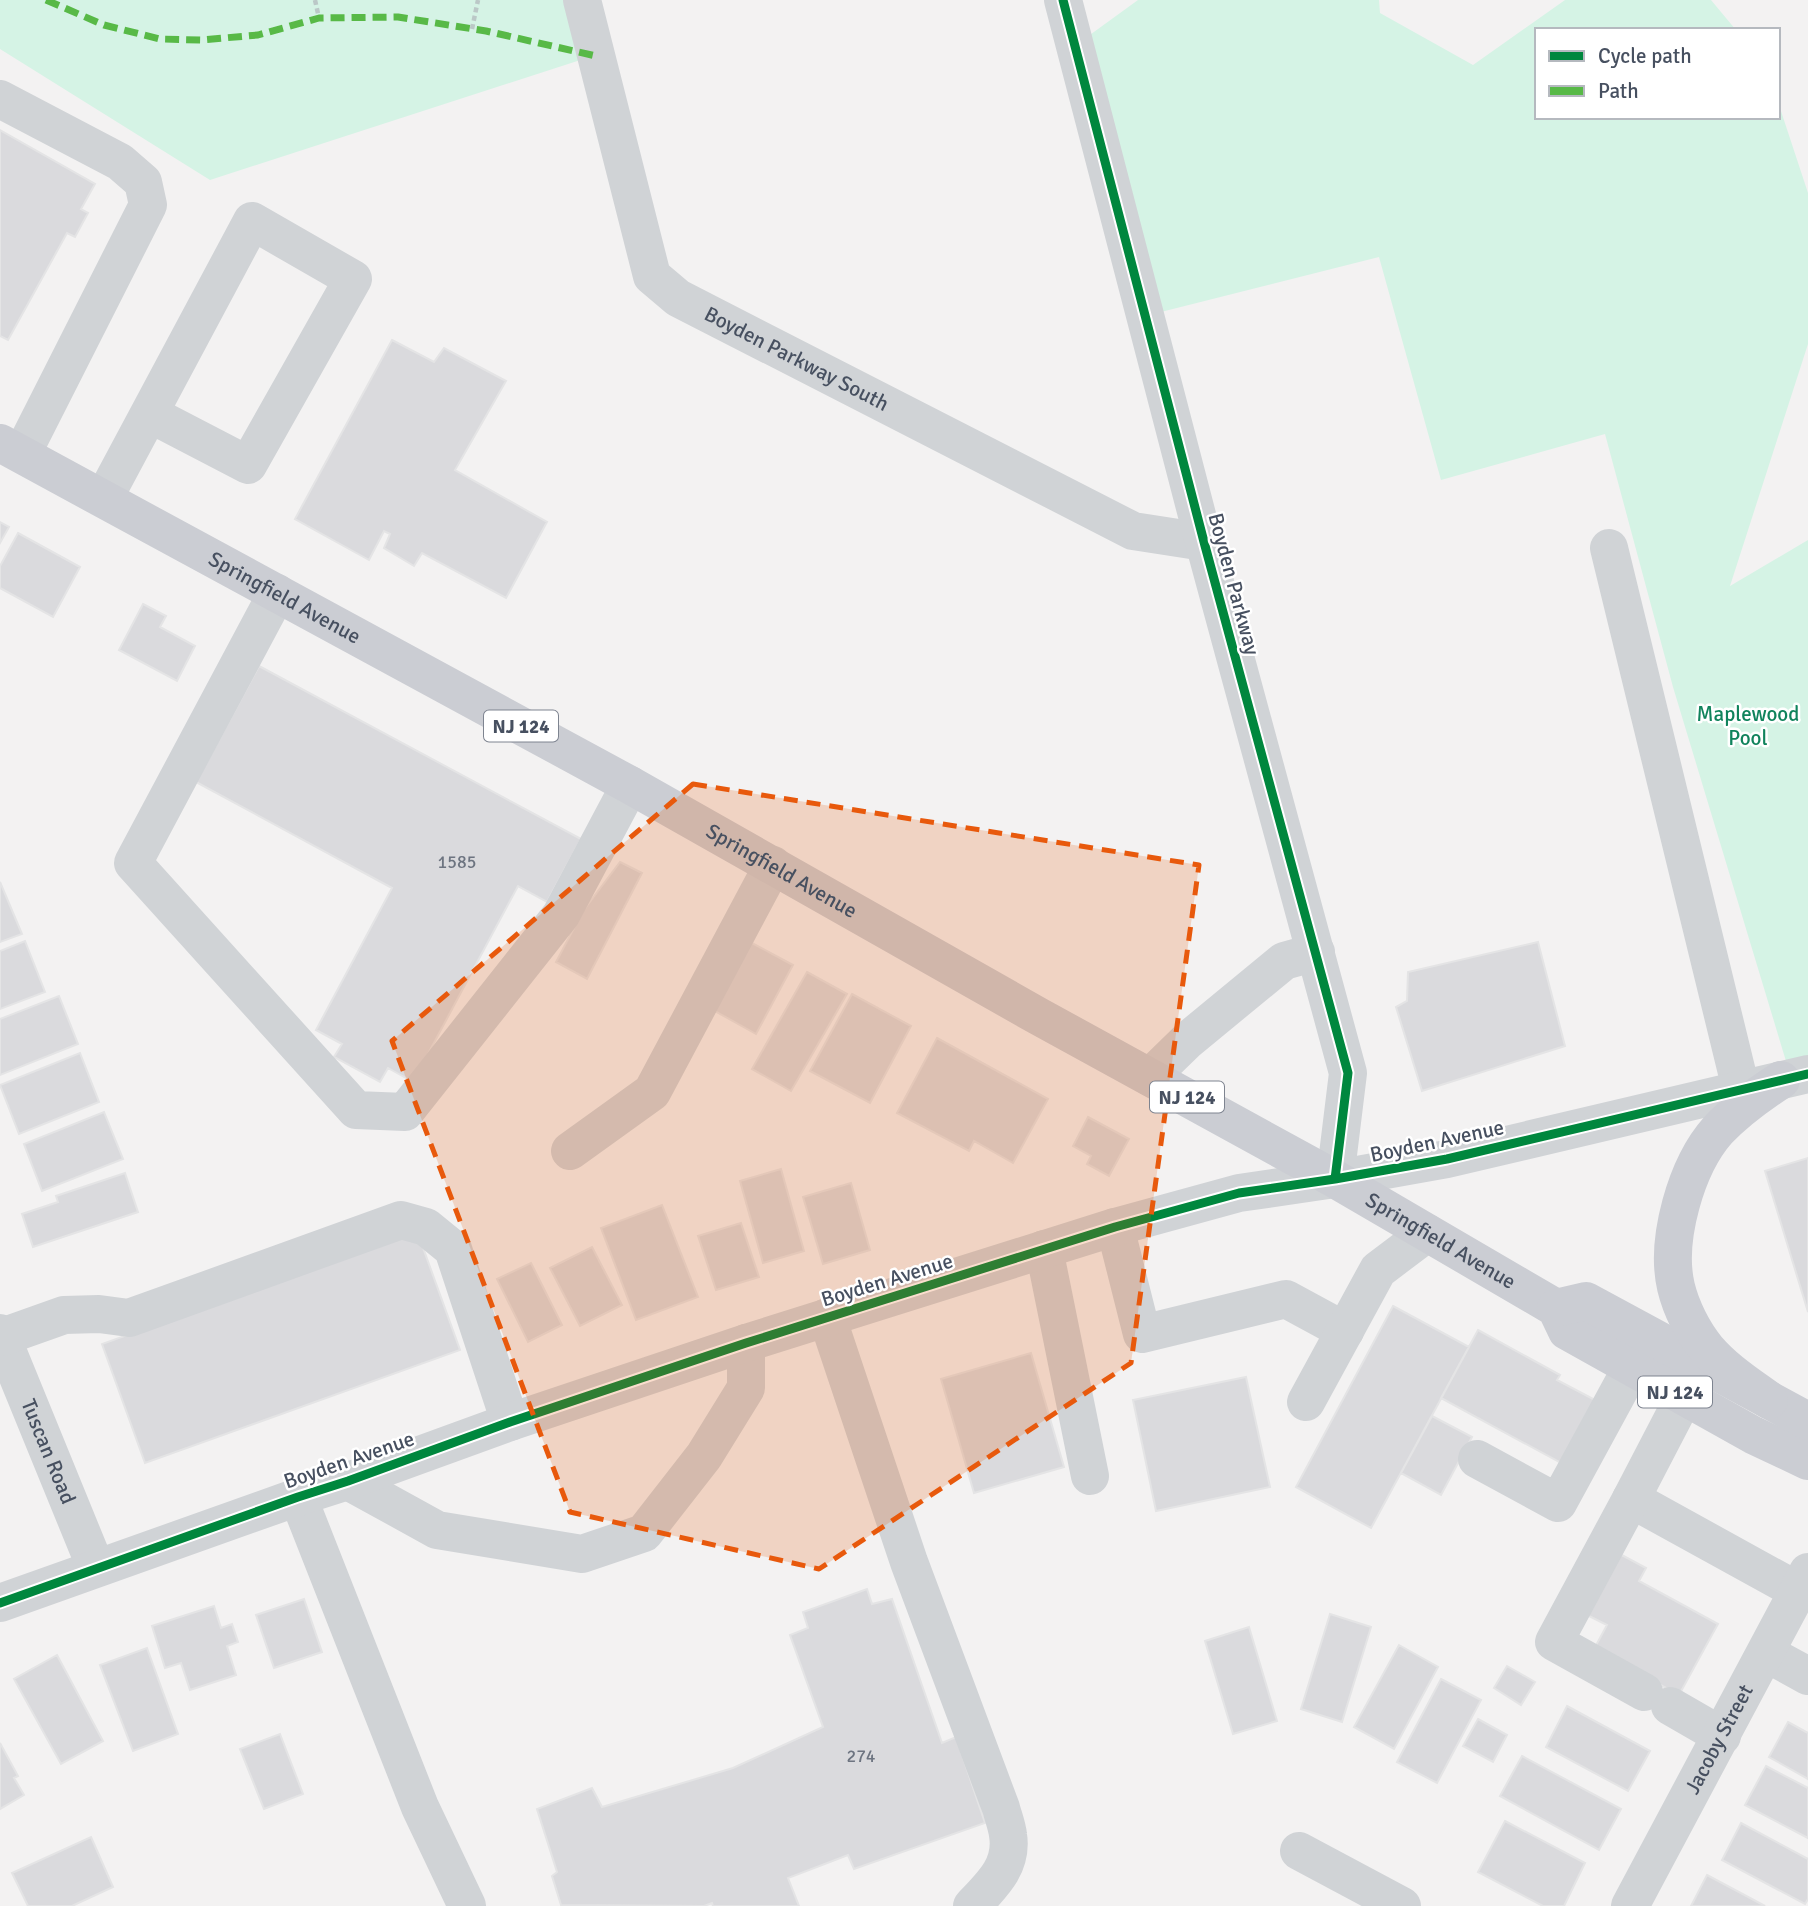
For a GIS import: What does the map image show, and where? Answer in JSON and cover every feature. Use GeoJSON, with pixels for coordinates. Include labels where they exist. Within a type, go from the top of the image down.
{"type":"FeatureCollection","features":[{"type":"Feature","properties":{"kind":"main road","name":"Springfield Avenue"},"geometry":{"type":"LineString","coordinates":[[11,448],[630,785],[1335,1179],[1556,1307],[1567,1331],[1753,1435],[1808,1461]]}},
{"type":"Feature","properties":{"kind":"main road"},"geometry":{"type":"LineString","coordinates":[[1769,1400],[1729,1371],[1706,1347],[1685,1313],[1676,1286],[1674,1245],[1680,1205],[1694,1167],[1716,1132],[1745,1104],[1794,1077]]}},
{"type":"Feature","properties":{"kind":"main road","name":"NJ 124"},"geometry":{"type":"LineString","coordinates":[[1556,1307],[1586,1301],[1808,1421]]}},
{"type":"Feature","properties":{"kind":"street","name":"Boyden Parkway South"},"geometry":{"type":"LineString","coordinates":[[582,0],[652,276],[678,298],[1133,531],[1204,542]]}},
{"type":"Feature","properties":{"kind":"street","name":"Boyden Parkway"},"geometry":{"type":"LineString","coordinates":[[1063,0],[1204,542],[1348,1073],[1335,1179]]}},
{"type":"Feature","properties":{"kind":"street"},"geometry":{"type":"LineString","coordinates":[[0,99],[120,162],[143,182],[148,205],[11,448]]}},
{"type":"Feature","properties":{"kind":"street"},"geometry":{"type":"LineString","coordinates":[[104,498],[252,222],[353,279],[248,465],[150,414]]}},
{"type":"Feature","properties":{"kind":"street"},"geometry":{"type":"LineString","coordinates":[[1609,548],[1741,1089]]}},
{"type":"Feature","properties":{"kind":"street"},"geometry":{"type":"LineString","coordinates":[[278,593],[133,863],[356,1110],[405,1112],[561,915],[630,785]]}},
{"type":"Feature","properties":{"kind":"street"},"geometry":{"type":"LineString","coordinates":[[570,1151],[652,1092],[773,865]]}},
{"type":"Feature","properties":{"kind":"street"},"geometry":{"type":"LineString","coordinates":[[1150,1077],[1188,1040],[1284,961],[1316,952]]}},
{"type":"Feature","properties":{"kind":"street","name":"Boyden Avenue"},"geometry":{"type":"LineString","coordinates":[[0,1603],[510,1422],[746,1343],[1115,1227],[1239,1193],[1447,1160],[1794,1077]]}},
{"type":"Feature","properties":{"kind":"street"},"geometry":{"type":"LineString","coordinates":[[1,1335],[64,1315],[99,1314],[129,1318],[401,1220],[426,1227],[453,1249],[510,1422]]}},
{"type":"Feature","properties":{"kind":"street"},"geometry":{"type":"LineString","coordinates":[[1115,1227],[1142,1334],[1286,1299],[1345,1331]]}},
{"type":"Feature","properties":{"kind":"street"},"geometry":{"type":"LineString","coordinates":[[1306,1402],[1378,1270],[1427,1233]]}},
{"type":"Feature","properties":{"kind":"street"},"geometry":{"type":"LineString","coordinates":[[1044,1249],[1090,1476]]}},
{"type":"Feature","properties":{"kind":"street"},"geometry":{"type":"LineString","coordinates":[[827,1317],[909,1562],[1001,1808],[1009,1837],[1006,1866],[972,1906]]}},
{"type":"Feature","properties":{"kind":"street","name":"Tuscan Road"},"geometry":{"type":"LineString","coordinates":[[1,1335],[96,1568]]}},
{"type":"Feature","properties":{"kind":"street"},"geometry":{"type":"LineString","coordinates":[[348,1481],[437,1530],[582,1554],[644,1533],[704,1456],[746,1388],[746,1343]]}},
{"type":"Feature","properties":{"kind":"street"},"geometry":{"type":"LineString","coordinates":[[1477,1459],[1558,1503],[1632,1367]]}},
{"type":"Feature","properties":{"kind":"street"},"geometry":{"type":"LineString","coordinates":[[1684,1397],[1554,1642],[1722,1736]]}},
{"type":"Feature","properties":{"kind":"street"},"geometry":{"type":"LineString","coordinates":[[298,1497],[420,1807],[467,1906]]}},
{"type":"Feature","properties":{"kind":"street"},"geometry":{"type":"LineString","coordinates":[[1631,1499],[1803,1582]]}},
{"type":"Feature","properties":{"kind":"street","name":"Jacoby Street"},"geometry":{"type":"LineString","coordinates":[[1630,1906],[1803,1582]]}},
{"type":"Feature","properties":{"kind":"street"},"geometry":{"type":"LineString","coordinates":[[1766,1653],[1808,1676]]}},
{"type":"Feature","properties":{"kind":"street"},"geometry":{"type":"LineString","coordinates":[[1300,1850],[1402,1906]]}},
{"type":"Feature","properties":{"kind":"path"},"geometry":{"type":"LineString","coordinates":[[315,0],[319,18]]}},
{"type":"Feature","properties":{"kind":"path"},"geometry":{"type":"LineString","coordinates":[[472,29],[478,0]]}},
{"type":"Feature","properties":{"kind":"highlighted area"},"geometry":{"type":"Polygon","coordinates":[[[693,784],[1199,865],[1131,1363],[819,1569],[570,1512],[392,1041],[693,784]]]}},
{"type":"Feature","properties":{"kind":"green space"},"geometry":{"type":"Polygon","coordinates":[[[0,0],[587,0],[602,53],[210,180],[0,49],[0,0]]]}},
{"type":"Feature","properties":{"kind":"green space","name":"Maplewood Pool"},"geometry":{"type":"Polygon","coordinates":[[[1138,0],[1379,0],[1380,13],[1473,65],[1565,0],[1711,0],[1734,28],[1535,28],[1535,119],[1780,119],[1780,108],[1808,193],[1808,344],[1730,586],[1808,540],[1808,1077],[1792,1081],[1673,687],[1605,434],[1441,480],[1379,257],[1149,315],[1076,45],[1138,0]]]}},
{"type":"Feature","properties":{"kind":"building"},"geometry":{"type":"Polygon","coordinates":[[[0,130],[95,184],[81,209],[88,213],[75,237],[67,233],[8,340],[0,336],[0,130]]]}},
{"type":"Feature","properties":{"kind":"building"},"geometry":{"type":"Polygon","coordinates":[[[392,340],[434,362],[444,348],[506,381],[455,470],[547,522],[506,598],[422,553],[414,566],[384,548],[390,534],[384,531],[369,560],[295,519],[392,340]]]}},
{"type":"Feature","properties":{"kind":"building"},"geometry":{"type":"Polygon","coordinates":[[[0,522],[9,527],[0,543],[0,522]]]}},
{"type":"Feature","properties":{"kind":"building"},"geometry":{"type":"Polygon","coordinates":[[[18,533],[80,567],[53,617],[0,588],[0,566],[18,533]]]}},
{"type":"Feature","properties":{"kind":"building"},"geometry":{"type":"Polygon","coordinates":[[[143,604],[166,616],[160,627],[195,646],[177,681],[119,650],[143,604]]]}},
{"type":"Feature","properties":{"kind":"building"},"geometry":{"type":"Polygon","coordinates":[[[259,666],[581,839],[547,902],[518,886],[413,1082],[388,1068],[380,1082],[334,1057],[342,1044],[316,1030],[392,888],[196,782],[259,666]]]}},
{"type":"Feature","properties":{"kind":"building"},"geometry":{"type":"Polygon","coordinates":[[[620,862],[642,873],[587,979],[556,962],[583,911],[620,862]]]}},
{"type":"Feature","properties":{"kind":"building"},"geometry":{"type":"Polygon","coordinates":[[[0,882],[22,934],[0,942],[0,882]]]}},
{"type":"Feature","properties":{"kind":"building"},"geometry":{"type":"Polygon","coordinates":[[[25,941],[45,992],[0,1009],[0,951],[25,941]]]}},
{"type":"Feature","properties":{"kind":"building"},"geometry":{"type":"Polygon","coordinates":[[[750,942],[793,965],[756,1034],[713,1010],[750,942]]]}},
{"type":"Feature","properties":{"kind":"building"},"geometry":{"type":"Polygon","coordinates":[[[1538,942],[1565,1046],[1422,1091],[1396,1007],[1407,1001],[1408,972],[1538,942]]]}},
{"type":"Feature","properties":{"kind":"building"},"geometry":{"type":"Polygon","coordinates":[[[807,972],[847,994],[791,1091],[752,1069],[807,972]]]}},
{"type":"Feature","properties":{"kind":"building"},"geometry":{"type":"Polygon","coordinates":[[[852,994],[911,1026],[870,1103],[810,1071],[852,994]]]}},
{"type":"Feature","properties":{"kind":"building"},"geometry":{"type":"Polygon","coordinates":[[[59,996],[78,1044],[0,1075],[0,1019],[59,996]]]}},
{"type":"Feature","properties":{"kind":"building"},"geometry":{"type":"Polygon","coordinates":[[[937,1038],[1048,1099],[1013,1163],[974,1141],[969,1151],[897,1113],[937,1038]]]}},
{"type":"Feature","properties":{"kind":"building"},"geometry":{"type":"Polygon","coordinates":[[[80,1053],[99,1102],[19,1134],[0,1085],[80,1053]]]}},
{"type":"Feature","properties":{"kind":"building"},"geometry":{"type":"Polygon","coordinates":[[[104,1112],[123,1159],[42,1191],[24,1144],[104,1112]]]}},
{"type":"Feature","properties":{"kind":"building"},"geometry":{"type":"Polygon","coordinates":[[[1088,1117],[1129,1139],[1109,1176],[1087,1164],[1091,1156],[1073,1146],[1088,1117]]]}},
{"type":"Feature","properties":{"kind":"building"},"geometry":{"type":"Polygon","coordinates":[[[1808,1158],[1808,1312],[1765,1171],[1808,1158]]]}},
{"type":"Feature","properties":{"kind":"building"},"geometry":{"type":"Polygon","coordinates":[[[781,1169],[804,1251],[763,1263],[740,1181],[781,1169]]]}},
{"type":"Feature","properties":{"kind":"building"},"geometry":{"type":"Polygon","coordinates":[[[125,1173],[138,1212],[33,1247],[22,1214],[58,1202],[56,1196],[125,1173]]]}},
{"type":"Feature","properties":{"kind":"building"},"geometry":{"type":"Polygon","coordinates":[[[851,1183],[870,1250],[823,1264],[803,1197],[851,1183]]]}},
{"type":"Feature","properties":{"kind":"building"},"geometry":{"type":"Polygon","coordinates":[[[662,1205],[698,1297],[636,1320],[601,1228],[662,1205]]]}},
{"type":"Feature","properties":{"kind":"building"},"geometry":{"type":"Polygon","coordinates":[[[741,1223],[759,1277],[716,1290],[698,1236],[741,1223]]]}},
{"type":"Feature","properties":{"kind":"building"},"geometry":{"type":"Polygon","coordinates":[[[417,1231],[460,1350],[145,1463],[102,1344],[417,1231]]]}},
{"type":"Feature","properties":{"kind":"building"},"geometry":{"type":"Polygon","coordinates":[[[592,1247],[622,1305],[580,1326],[550,1268],[592,1247]]]}},
{"type":"Feature","properties":{"kind":"building"},"geometry":{"type":"Polygon","coordinates":[[[531,1263],[562,1325],[528,1342],[497,1279],[531,1263]]]}},
{"type":"Feature","properties":{"kind":"building"},"geometry":{"type":"Polygon","coordinates":[[[1393,1306],[1469,1347],[1371,1528],[1296,1487],[1393,1306]]]}},
{"type":"Feature","properties":{"kind":"building"},"geometry":{"type":"Polygon","coordinates":[[[1478,1330],[1560,1375],[1557,1380],[1595,1400],[1561,1463],[1441,1398],[1478,1330]]]}},
{"type":"Feature","properties":{"kind":"building"},"geometry":{"type":"Polygon","coordinates":[[[1031,1353],[1064,1467],[974,1493],[941,1379],[1031,1353]]]}},
{"type":"Feature","properties":{"kind":"building"},"geometry":{"type":"Polygon","coordinates":[[[1246,1377],[1270,1487],[1156,1511],[1133,1400],[1246,1377]]]}},
{"type":"Feature","properties":{"kind":"building"},"geometry":{"type":"Polygon","coordinates":[[[1432,1416],[1472,1437],[1441,1495],[1401,1473],[1432,1416]]]}},
{"type":"Feature","properties":{"kind":"building"},"geometry":{"type":"Polygon","coordinates":[[[1618,1553],[1646,1568],[1639,1581],[1718,1624],[1679,1695],[1594,1649],[1607,1625],[1585,1614],[1618,1553]]]}},
{"type":"Feature","properties":{"kind":"building"},"geometry":{"type":"Polygon","coordinates":[[[867,1589],[872,1604],[892,1599],[942,1743],[956,1737],[985,1823],[854,1869],[848,1855],[788,1878],[799,1906],[713,1906],[712,1903],[704,1906],[561,1905],[552,1876],[557,1872],[537,1809],[592,1788],[602,1807],[733,1768],[823,1727],[790,1635],[808,1628],[803,1612],[867,1589]]]}},
{"type":"Feature","properties":{"kind":"building"},"geometry":{"type":"Polygon","coordinates":[[[304,1599],[322,1652],[274,1668],[256,1615],[304,1599]]]}},
{"type":"Feature","properties":{"kind":"building"},"geometry":{"type":"Polygon","coordinates":[[[214,1606],[221,1628],[232,1624],[238,1642],[227,1646],[236,1675],[190,1690],[181,1663],[165,1668],[152,1626],[214,1606]]]}},
{"type":"Feature","properties":{"kind":"building"},"geometry":{"type":"Polygon","coordinates":[[[1330,1614],[1371,1627],[1342,1722],[1301,1709],[1330,1614]]]}},
{"type":"Feature","properties":{"kind":"building"},"geometry":{"type":"Polygon","coordinates":[[[1249,1627],[1277,1721],[1233,1734],[1205,1641],[1249,1627]]]}},
{"type":"Feature","properties":{"kind":"building"},"geometry":{"type":"Polygon","coordinates":[[[1399,1645],[1438,1667],[1394,1749],[1354,1727],[1399,1645]]]}},
{"type":"Feature","properties":{"kind":"building"},"geometry":{"type":"Polygon","coordinates":[[[147,1648],[178,1734],[133,1751],[100,1665],[147,1648]]]}},
{"type":"Feature","properties":{"kind":"building"},"geometry":{"type":"Polygon","coordinates":[[[57,1655],[103,1741],[61,1764],[14,1679],[57,1655]]]}},
{"type":"Feature","properties":{"kind":"building"},"geometry":{"type":"Polygon","coordinates":[[[1507,1666],[1535,1682],[1521,1705],[1494,1688],[1507,1666]]]}},
{"type":"Feature","properties":{"kind":"building"},"geometry":{"type":"Polygon","coordinates":[[[1441,1679],[1481,1700],[1437,1783],[1397,1762],[1441,1679]]]}},
{"type":"Feature","properties":{"kind":"building"},"geometry":{"type":"Polygon","coordinates":[[[1567,1706],[1650,1751],[1628,1791],[1546,1747],[1567,1706]]]}},
{"type":"Feature","properties":{"kind":"building"},"geometry":{"type":"Polygon","coordinates":[[[1478,1719],[1507,1735],[1493,1762],[1463,1746],[1478,1719]]]}},
{"type":"Feature","properties":{"kind":"building"},"geometry":{"type":"Polygon","coordinates":[[[1788,1722],[1808,1733],[1808,1779],[1769,1757],[1788,1722]]]}},
{"type":"Feature","properties":{"kind":"building"},"geometry":{"type":"Polygon","coordinates":[[[280,1734],[303,1794],[264,1809],[240,1749],[280,1734]]]}},
{"type":"Feature","properties":{"kind":"building"},"geometry":{"type":"Polygon","coordinates":[[[0,1743],[18,1776],[14,1778],[24,1795],[0,1809],[0,1743]]]}},
{"type":"Feature","properties":{"kind":"building"},"geometry":{"type":"Polygon","coordinates":[[[1522,1756],[1621,1809],[1599,1850],[1500,1796],[1522,1756]]]}},
{"type":"Feature","properties":{"kind":"building"},"geometry":{"type":"Polygon","coordinates":[[[1766,1766],[1808,1788],[1808,1838],[1745,1805],[1766,1766]]]}},
{"type":"Feature","properties":{"kind":"building"},"geometry":{"type":"Polygon","coordinates":[[[1505,1821],[1585,1863],[1564,1906],[1543,1906],[1478,1872],[1505,1821]]]}},
{"type":"Feature","properties":{"kind":"building"},"geometry":{"type":"Polygon","coordinates":[[[1741,1823],[1808,1859],[1808,1899],[1805,1904],[1722,1860],[1741,1823]]]}},
{"type":"Feature","properties":{"kind":"building"},"geometry":{"type":"Polygon","coordinates":[[[91,1837],[113,1887],[72,1906],[28,1906],[12,1873],[91,1837]]]}},
{"type":"Feature","properties":{"kind":"building"},"geometry":{"type":"Polygon","coordinates":[[[1707,1875],[1765,1906],[1691,1906],[1707,1875]]]}},
{"type":"Feature","properties":{"kind":"marked path"},"geometry":{"type":"LineString","coordinates":[[46,0],[104,25],[160,39],[201,40],[258,35],[319,18],[398,17],[486,31],[596,56]]}},
{"type":"Feature","properties":{"kind":"cycle path"},"geometry":{"type":"LineString","coordinates":[[1063,0],[1204,542],[1348,1073],[1335,1179]]}},
{"type":"Feature","properties":{"kind":"cycle path"},"geometry":{"type":"LineString","coordinates":[[0,1603],[510,1422],[746,1343],[1115,1227],[1239,1193],[1447,1159],[1808,1074]]}}]}
